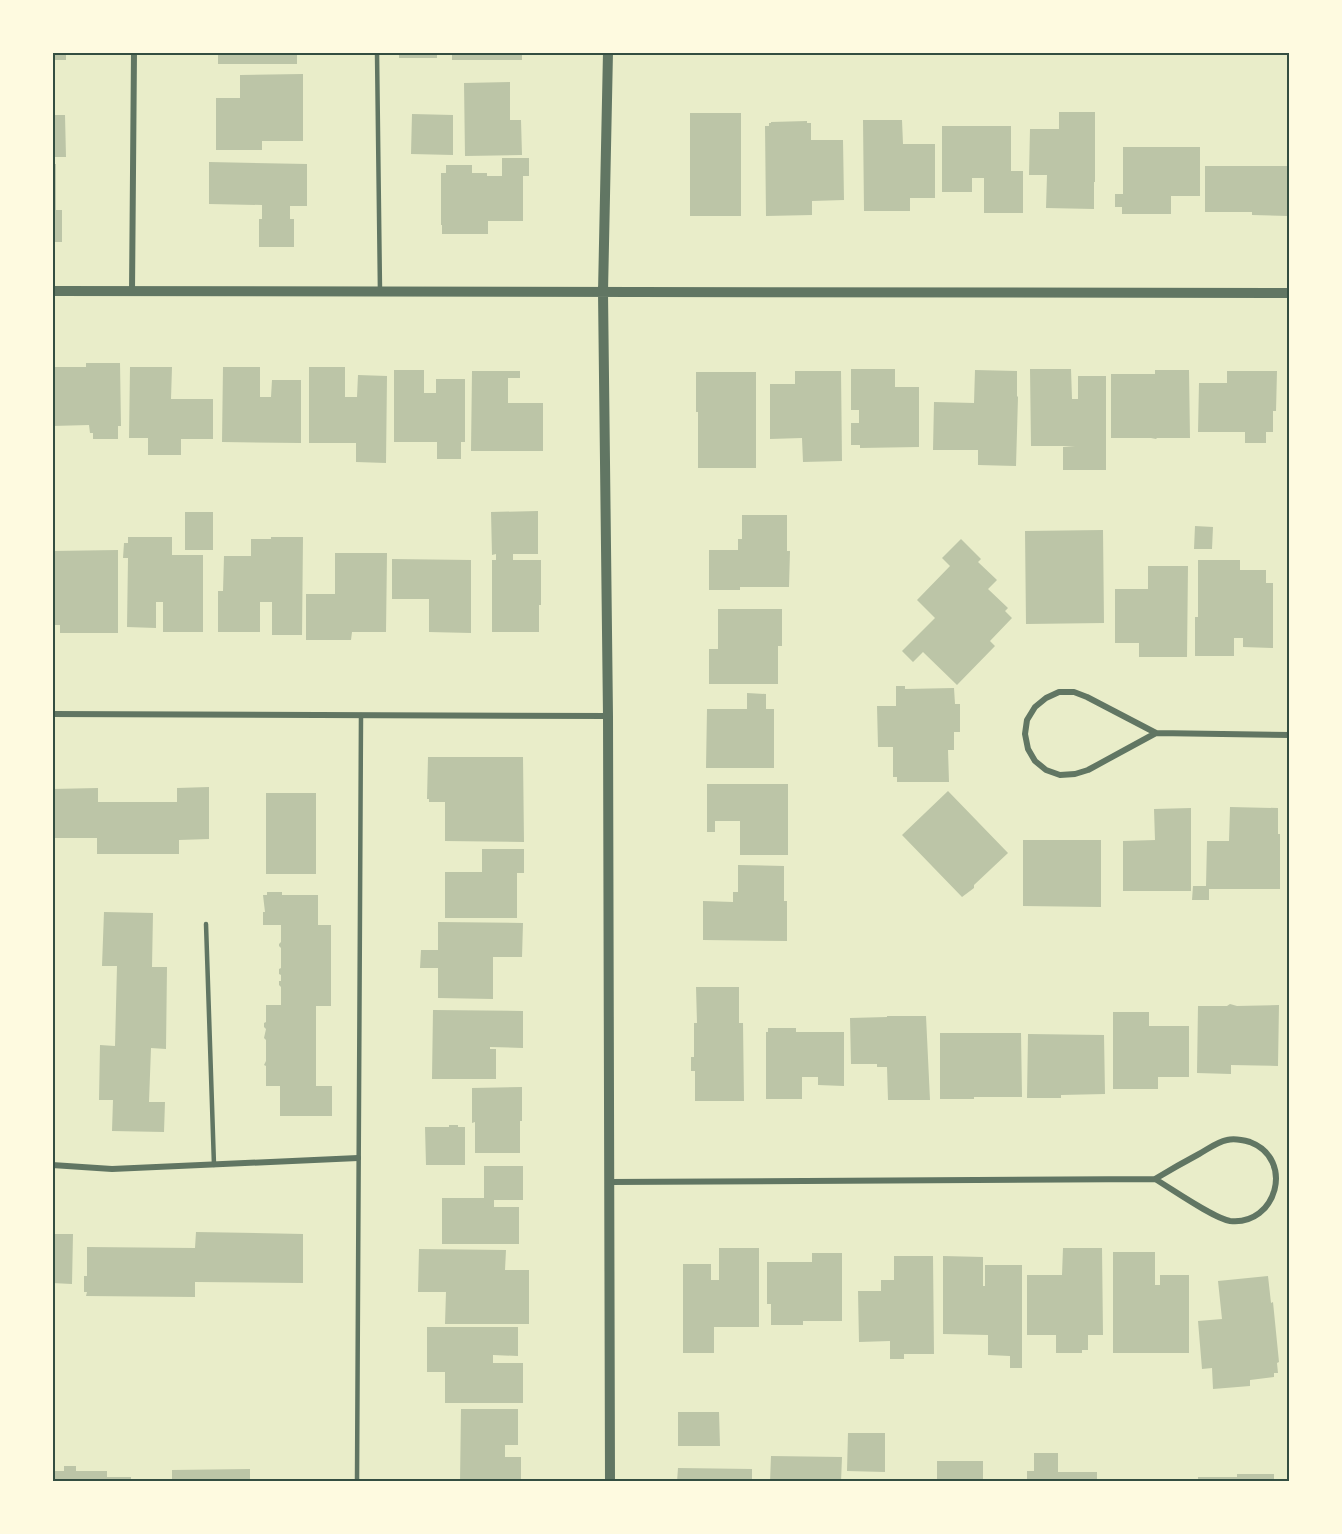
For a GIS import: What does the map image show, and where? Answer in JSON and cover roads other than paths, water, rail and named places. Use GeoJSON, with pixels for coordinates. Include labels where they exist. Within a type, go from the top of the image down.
{"type":"FeatureCollection","features":[{"type":"Feature","properties":{"kind":"street"},"geometry":{"type":"LineString","coordinates":[[132,291],[134,52]]}},
{"type":"Feature","properties":{"kind":"street"},"geometry":{"type":"LineString","coordinates":[[608,52],[603,292],[608,716],[610,1482]]}},
{"type":"Feature","properties":{"kind":"street"},"geometry":{"type":"LineString","coordinates":[[52,291],[1290,293]]}},
{"type":"Feature","properties":{"kind":"street"},"geometry":{"type":"LineString","coordinates":[[1156,733],[1088,770],[1060,775],[1046,770],[1035,761],[1028,748],[1025,734],[1028,720],[1035,707],[1046,698],[1059,692],[1074,692],[1156,733],[1290,735]]}},
{"type":"Feature","properties":{"kind":"street"},"geometry":{"type":"LineString","coordinates":[[52,714],[608,716]]}},
{"type":"Feature","properties":{"kind":"street"},"geometry":{"type":"LineString","coordinates":[[610,1182],[1155,1179],[1228,1140],[1242,1140],[1256,1145],[1267,1154],[1274,1166],[1277,1180],[1274,1194],[1262,1211],[1243,1221],[1229,1221],[1216,1216],[1155,1179]]}},
{"type":"Feature","properties":{"kind":"street"},"geometry":{"type":"LineString","coordinates":[[52,1165],[112,1169],[358,1158]]}},
{"type":"Feature","properties":{"kind":"lane"},"geometry":{"type":"LineString","coordinates":[[377,52],[380,291]]}},
{"type":"Feature","properties":{"kind":"lane"},"geometry":{"type":"LineString","coordinates":[[357,1482],[361,715]]}},
{"type":"Feature","properties":{"kind":"lane"},"geometry":{"type":"LineString","coordinates":[[206,924],[214,1165]]}}]}
